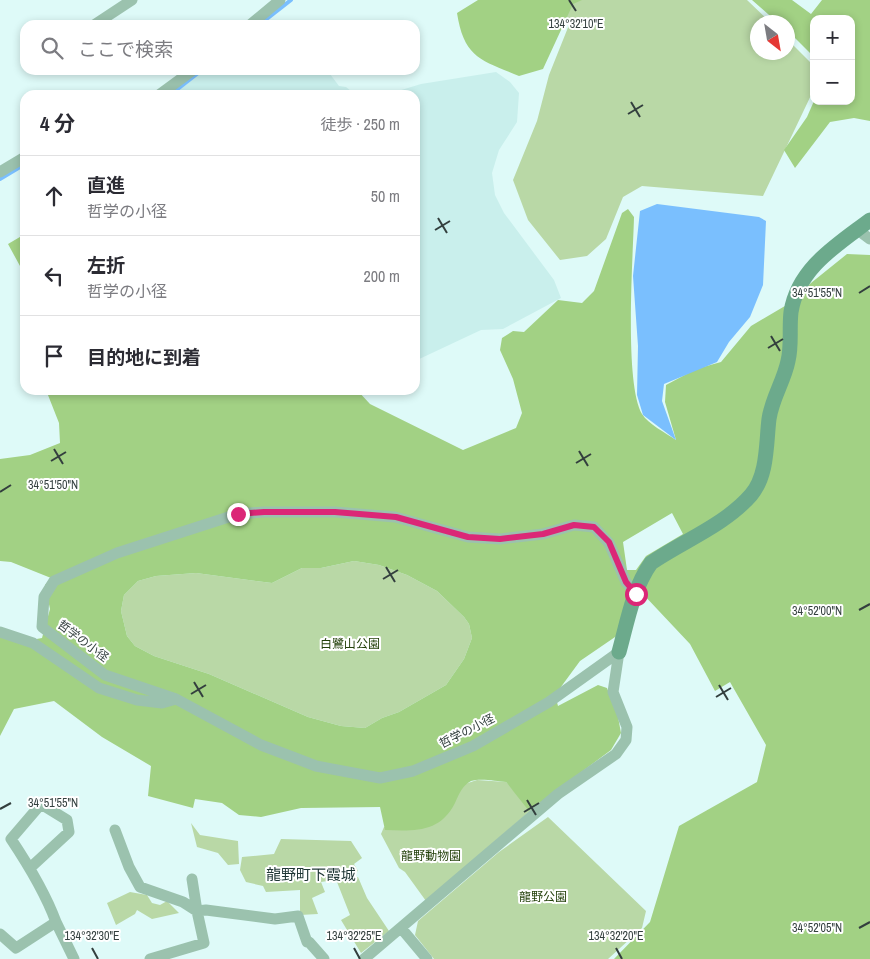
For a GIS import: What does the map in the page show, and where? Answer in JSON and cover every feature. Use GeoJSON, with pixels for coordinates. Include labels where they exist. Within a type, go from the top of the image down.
{"type":"FeatureCollection","features":[{"type":"Feature","properties":{"kind":"street"},"geometry":{"type":"LineString","coordinates":[[102,20],[132,0]]}},
{"type":"Feature","properties":{"kind":"street"},"geometry":{"type":"LineString","coordinates":[[256,20],[280,0]]}},
{"type":"Feature","properties":{"kind":"street"},"geometry":{"type":"LineString","coordinates":[[166,90],[186,75]]}},
{"type":"Feature","properties":{"kind":"street"},"geometry":{"type":"LineString","coordinates":[[3,167],[20,159]]}},
{"type":"Feature","properties":{"kind":"street"},"geometry":{"type":"LineString","coordinates":[[364,959],[558,794],[616,754],[626,740],[627,726],[613,692],[619,652],[644,573],[651,563],[721,520],[752,494],[764,468],[769,417],[788,363],[792,312],[796,296],[811,268],[864,234],[870,220]]}},
{"type":"Feature","properties":{"kind":"street","name":"哲学の小径"},"geometry":{"type":"LineString","coordinates":[[619,652],[549,702],[473,746],[413,771],[380,778],[316,766],[261,746],[176,699],[105,676],[42,627],[44,597],[54,581],[117,553],[238,514],[264,512],[335,512],[396,517],[476,538],[500,539],[543,534],[574,525],[594,527],[609,542],[626,582],[636,594]]}},
{"type":"Feature","properties":{"kind":"street"},"geometry":{"type":"LineString","coordinates":[[0,632],[33,643],[99,688],[137,700],[162,703],[176,699]]}},
{"type":"Feature","properties":{"kind":"street"},"geometry":{"type":"LineString","coordinates":[[30,868],[69,832],[67,820],[41,804],[10,840],[30,868],[48,901],[74,959]]}},
{"type":"Feature","properties":{"kind":"street"},"geometry":{"type":"LineString","coordinates":[[115,830],[129,867],[140,887],[183,902],[197,911],[206,910],[274,919],[298,916],[307,942],[324,959]]}},
{"type":"Feature","properties":{"kind":"street"},"geometry":{"type":"LineString","coordinates":[[150,959],[204,942],[192,879]]}},
{"type":"Feature","properties":{"kind":"street"},"geometry":{"type":"LineString","coordinates":[[0,934],[16,948],[56,922]]}},
{"type":"Feature","properties":{"kind":"street"},"geometry":{"type":"LineString","coordinates":[[401,928],[427,959]]}},
{"type":"Feature","properties":{"kind":"shaded area"},"geometry":{"type":"Polygon","coordinates":[[[496,72],[510,82],[519,93],[517,122],[499,150],[492,173],[495,195],[504,213],[554,280],[561,298],[503,329],[481,330],[420,359],[420,90],[401,90],[421,84],[496,72]]]}},
{"type":"Feature","properties":{"kind":"shaded area"},"geometry":{"type":"Polygon","coordinates":[[[199,75],[331,75],[339,86],[346,87],[350,90],[179,90],[199,75]]]}},
{"type":"Feature","properties":{"kind":"green space"},"geometry":{"type":"Polygon","coordinates":[[[478,0],[582,0],[573,4],[543,69],[519,76],[485,61],[476,55],[464,40],[457,13],[478,0]]]}},
{"type":"Feature","properties":{"kind":"green space"},"geometry":{"type":"Polygon","coordinates":[[[578,0],[747,0],[763,15],[750,15],[750,60],[795,60],[795,47],[810,62],[810,97],[763,196],[642,186],[623,197],[606,239],[587,256],[560,260],[528,220],[513,180],[537,121],[549,75],[569,25],[565,8],[578,0]]]}},
{"type":"Feature","properties":{"kind":"green space"},"geometry":{"type":"Polygon","coordinates":[[[752,0],[792,0],[811,14],[822,0],[870,0],[870,121],[854,118],[830,122],[795,168],[784,150],[807,117],[812,105],[855,105],[855,15],[810,15],[810,53],[795,38],[795,15],[769,15],[752,0]]]}},
{"type":"Feature","properties":{"kind":"green space"},"geometry":{"type":"Polygon","coordinates":[[[628,209],[634,217],[631,349],[636,398],[645,418],[676,440],[665,402],[666,385],[696,369],[721,362],[751,326],[790,303],[847,254],[870,255],[870,959],[614,959],[650,922],[679,826],[757,782],[766,745],[730,682],[715,691],[690,644],[642,593],[618,635],[580,661],[555,695],[558,706],[598,685],[607,688],[618,717],[621,733],[611,750],[529,811],[506,782],[479,780],[471,781],[465,785],[449,813],[442,820],[434,825],[416,830],[385,830],[380,807],[301,808],[261,817],[239,815],[222,803],[195,799],[193,808],[148,796],[151,766],[102,737],[54,701],[14,709],[0,736],[0,637],[31,640],[42,638],[50,609],[45,585],[51,578],[11,562],[0,561],[0,459],[30,455],[60,443],[59,423],[48,395],[362,395],[370,404],[463,450],[516,428],[522,413],[513,379],[500,350],[502,338],[513,331],[524,332],[558,300],[582,303],[594,291],[622,213],[628,209]],[[672,513],[623,542],[627,570],[636,570],[646,556],[683,534],[672,513]],[[354,561],[321,568],[302,568],[272,583],[196,573],[156,576],[138,581],[124,595],[121,611],[127,636],[135,646],[154,656],[209,674],[308,717],[341,726],[365,728],[382,718],[399,712],[446,685],[464,659],[472,638],[469,624],[464,617],[437,591],[407,575],[379,565],[354,561]]]}},
{"type":"Feature","properties":{"kind":"green space"},"geometry":{"type":"Polygon","coordinates":[[[20,237],[20,266],[8,244],[20,237]]]}},
{"type":"Feature","properties":{"kind":"green space","name":"白鷺山公園"},"geometry":{"type":"Polygon","coordinates":[[[354,561],[379,565],[407,575],[437,591],[464,617],[469,624],[472,638],[464,659],[446,685],[399,712],[382,718],[365,728],[341,726],[308,717],[209,674],[154,656],[135,646],[127,636],[121,611],[124,595],[138,581],[156,576],[196,573],[272,583],[302,568],[321,568],[354,561]]]}},
{"type":"Feature","properties":{"kind":"green space","name":"龍野動物園"},"geometry":{"type":"Polygon","coordinates":[[[477,780],[506,782],[531,810],[426,901],[405,872],[399,868],[381,834],[384,827],[462,785],[477,780]]]}},
{"type":"Feature","properties":{"kind":"green space","name":"龍野公園"},"geometry":{"type":"Polygon","coordinates":[[[548,817],[646,911],[642,928],[608,959],[434,959],[415,935],[418,921],[499,852],[548,817]]]}},
{"type":"Feature","properties":{"kind":"green space"},"geometry":{"type":"Polygon","coordinates":[[[191,823],[200,835],[238,841],[239,864],[228,865],[218,853],[197,847],[191,823]]]}},
{"type":"Feature","properties":{"kind":"green space"},"geometry":{"type":"Polygon","coordinates":[[[281,839],[351,841],[362,858],[354,864],[358,871],[334,880],[321,882],[325,892],[312,898],[318,914],[300,915],[300,890],[266,892],[263,886],[246,882],[240,870],[242,857],[274,854],[281,839]]]}},
{"type":"Feature","properties":{"kind":"green space"},"geometry":{"type":"Polygon","coordinates":[[[358,877],[367,898],[389,931],[361,953],[341,920],[350,915],[337,882],[358,877]]]}},
{"type":"Feature","properties":{"kind":"green space"},"geometry":{"type":"Polygon","coordinates":[[[130,892],[147,895],[152,903],[160,905],[167,901],[179,913],[152,919],[137,910],[135,914],[116,925],[107,903],[130,892]]]}},
{"type":"Feature","properties":{"kind":"water"},"geometry":{"type":"Polygon","coordinates":[[[657,204],[759,217],[766,221],[763,285],[750,317],[729,342],[717,362],[664,384],[662,401],[676,440],[643,415],[637,395],[638,346],[633,276],[640,211],[657,204]]]}},
{"type":"Feature","properties":{"kind":"waterway"},"geometry":{"type":"LineString","coordinates":[[265,20],[291,0]]}},
{"type":"Feature","properties":{"kind":"waterway"},"geometry":{"type":"LineString","coordinates":[[176,90],[196,75]]}},
{"type":"Feature","properties":{"kind":"waterway"},"geometry":{"type":"LineString","coordinates":[[0,179],[20,167]]}},
{"type":"Feature","properties":{"kind":"district","name":"龍野町下霞城"},"geometry":{"type":"Point","coordinates":[311,875]}},
{"type":"Feature","properties":{"kind":"route"},"geometry":{"type":"LineString","coordinates":[[238,514],[335,512],[396,517],[468,537],[500,539],[543,534],[574,525],[594,527],[609,542],[626,582],[636,594]]}}]}
